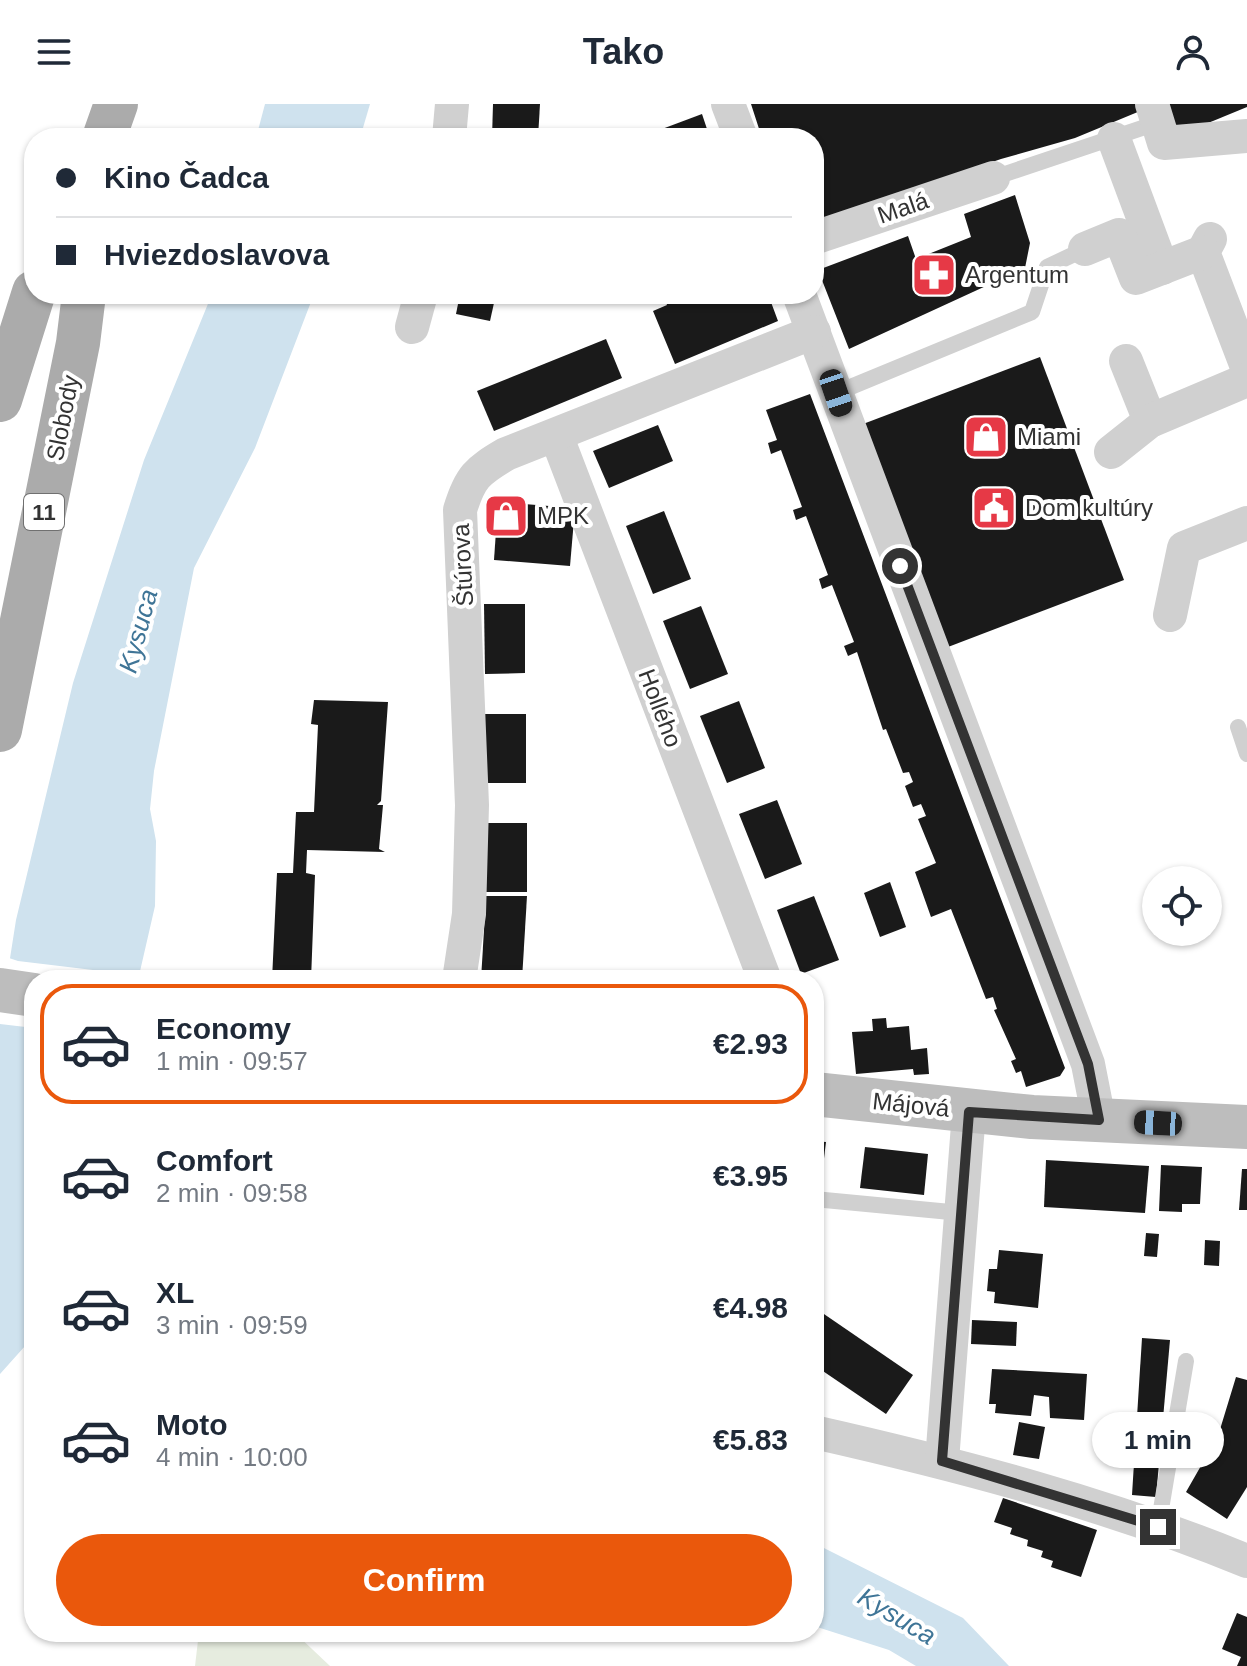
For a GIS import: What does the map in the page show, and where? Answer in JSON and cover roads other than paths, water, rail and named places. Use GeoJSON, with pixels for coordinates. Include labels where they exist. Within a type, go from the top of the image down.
{"type":"FeatureCollection","features":[{"type":"Feature","properties":{"kind":"main road"},"geometry":{"type":"LineString","coordinates":[[108,128],[116,104]]}},
{"type":"Feature","properties":{"kind":"main road"},"geometry":{"type":"LineString","coordinates":[[0,400],[30,304]]}},
{"type":"Feature","properties":{"kind":"main road","name":"Slobody"},"geometry":{"type":"LineString","coordinates":[[0,730],[78,343],[83,304]]}},
{"type":"Feature","properties":{"kind":"main road"},"geometry":{"type":"LineString","coordinates":[[0,990],[24,994]]}},
{"type":"Feature","properties":{"kind":"main road","name":"Májová"},"geometry":{"type":"LineString","coordinates":[[824,1095],[969,1112],[1247,1127]]}},
{"type":"Feature","properties":{"kind":"street"},"geometry":{"type":"LineString","coordinates":[[450,128],[452,104]]}},
{"type":"Feature","properties":{"kind":"street"},"geometry":{"type":"LineString","coordinates":[[728,104],[737,128]]}},
{"type":"Feature","properties":{"kind":"street"},"geometry":{"type":"LineString","coordinates":[[1155,114],[1164,143],[1247,136]]}},
{"type":"Feature","properties":{"kind":"street"},"geometry":{"type":"LineString","coordinates":[[1114,139],[1162,268]]}},
{"type":"Feature","properties":{"kind":"street","name":"Malá"},"geometry":{"type":"LineString","coordinates":[[824,235],[993,178]]}},
{"type":"Feature","properties":{"kind":"street"},"geometry":{"type":"LineString","coordinates":[[1085,249],[1116,228],[1136,278],[1207,246],[1247,367]]}},
{"type":"Feature","properties":{"kind":"street"},"geometry":{"type":"LineString","coordinates":[[412,327],[418,304]]}},
{"type":"Feature","properties":{"kind":"street"},"geometry":{"type":"LineString","coordinates":[[803,304],[1088,1064],[1099,1120]]}},
{"type":"Feature","properties":{"kind":"street","name":"Štúrova"},"geometry":{"type":"LineString","coordinates":[[461,970],[469,914],[472,805],[460,510],[467,487],[478,470],[506,454],[814,332]]}},
{"type":"Feature","properties":{"kind":"street"},"geometry":{"type":"LineString","coordinates":[[1126,361],[1150,421]]}},
{"type":"Feature","properties":{"kind":"street"},"geometry":{"type":"LineString","coordinates":[[1111,452],[1150,421],[1247,380]]}},
{"type":"Feature","properties":{"kind":"street","name":"Hollého"},"geometry":{"type":"LineString","coordinates":[[556,435],[761,970]]}},
{"type":"Feature","properties":{"kind":"street"},"geometry":{"type":"LineString","coordinates":[[1170,615],[1184,548],[1247,523]]}},
{"type":"Feature","properties":{"kind":"street"},"geometry":{"type":"LineString","coordinates":[[942,1461],[969,1112]]}},
{"type":"Feature","properties":{"kind":"street"},"geometry":{"type":"LineString","coordinates":[[824,1434],[942,1461],[1158,1527],[1247,1561]]}},
{"type":"Feature","properties":{"kind":"lane"},"geometry":{"type":"LineString","coordinates":[[993,178],[1114,139],[1155,114]]}},
{"type":"Feature","properties":{"kind":"lane"},"geometry":{"type":"LineString","coordinates":[[836,393],[1032,312],[1047,267],[1085,249]]}},
{"type":"Feature","properties":{"kind":"lane"},"geometry":{"type":"LineString","coordinates":[[1238,727],[1247,754]]}},
{"type":"Feature","properties":{"kind":"lane"},"geometry":{"type":"LineString","coordinates":[[824,1200],[961,1213]]}},
{"type":"Feature","properties":{"kind":"lane"},"geometry":{"type":"LineString","coordinates":[[1158,1527],[1186,1361]]}},
{"type":"Feature","properties":{"kind":"water"},"geometry":{"type":"Polygon","coordinates":[[[265,104],[370,104],[363,128],[259,128],[265,104]]]}},
{"type":"Feature","properties":{"kind":"water","name":"Kysuca"},"geometry":{"type":"Polygon","coordinates":[[[208,304],[310,304],[255,448],[194,568],[154,771],[150,809],[156,841],[155,906],[140,970],[24,970],[24,1347],[0,1374],[0,1022],[16,920],[73,683],[144,460],[208,304]]]}},
{"type":"Feature","properties":{"kind":"water","name":"Kysuca"},"geometry":{"type":"Polygon","coordinates":[[[824,1548],[963,1618],[1009,1666],[916,1666],[889,1650],[824,1629],[824,1548]]]}},
{"type":"Feature","properties":{"kind":"place","name":"Argentum"},"geometry":{"type":"Point","coordinates":[934,275]}},
{"type":"Feature","properties":{"kind":"place","name":"Miami"},"geometry":{"type":"Point","coordinates":[986,437]}},
{"type":"Feature","properties":{"kind":"place","name":"Dom kultúry"},"geometry":{"type":"Point","coordinates":[994,508]}},
{"type":"Feature","properties":{"kind":"place","name":"MPK"},"geometry":{"type":"Point","coordinates":[506,516]}}]}
